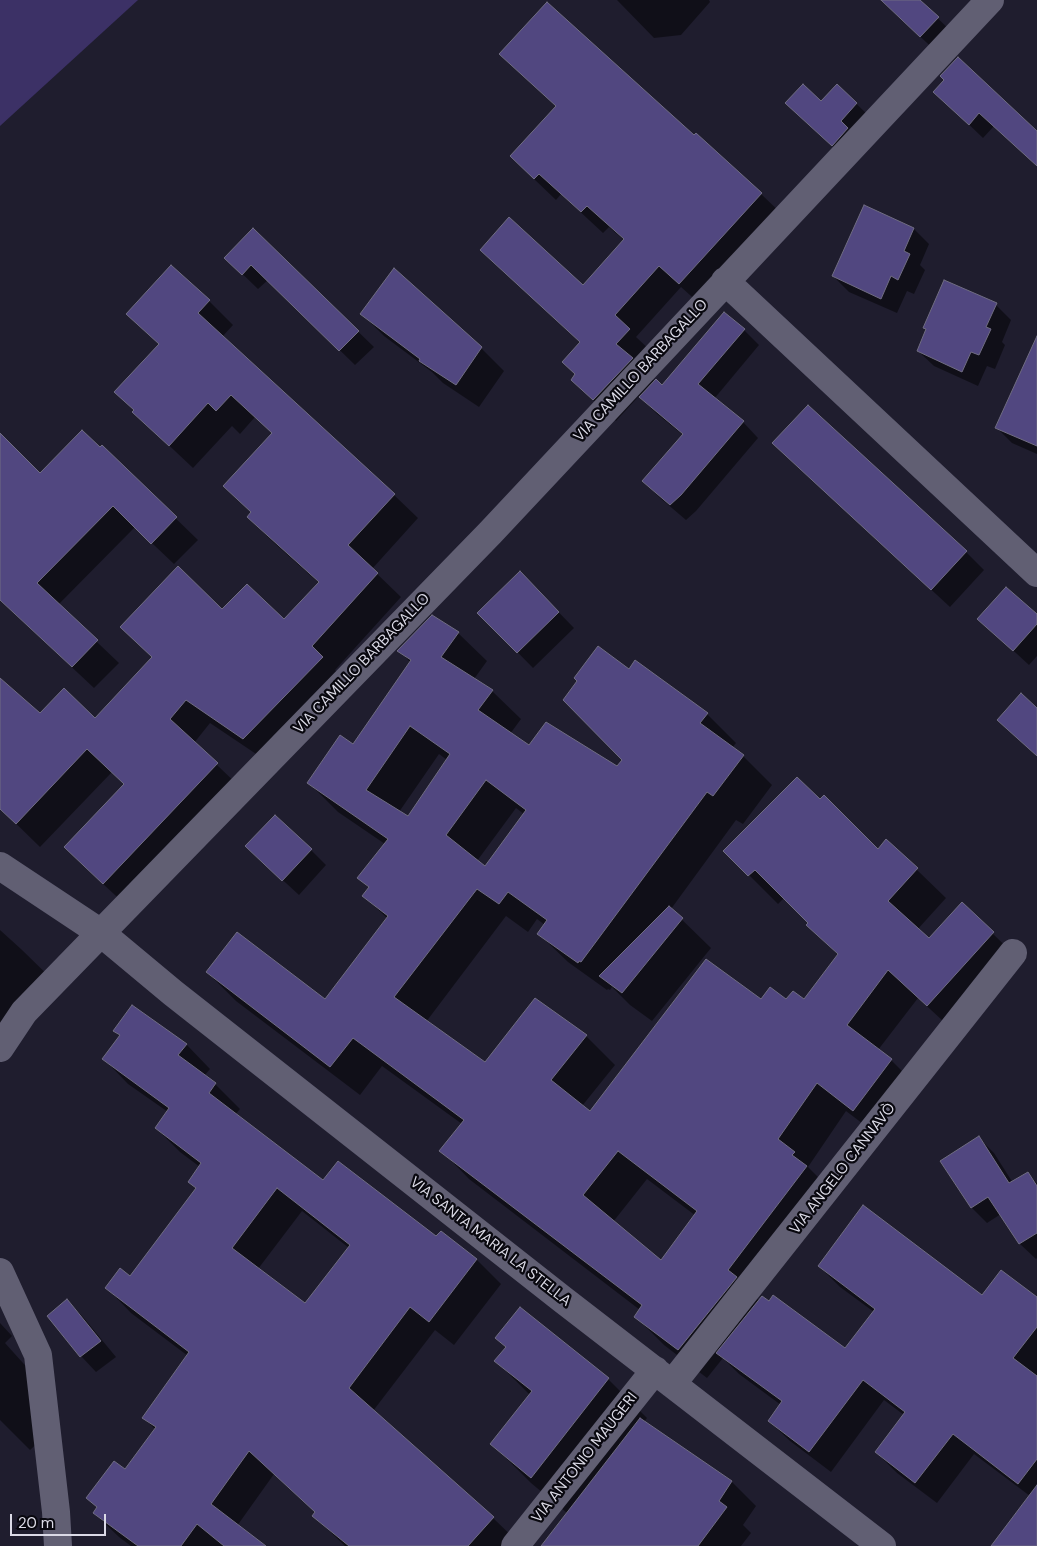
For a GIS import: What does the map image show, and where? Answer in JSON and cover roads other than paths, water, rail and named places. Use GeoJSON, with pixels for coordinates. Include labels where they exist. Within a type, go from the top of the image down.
{"type":"FeatureCollection","features":[{"type":"Feature","properties":{"kind":"street","name":"VIA CAMILLO BARBAGALLO"},"geometry":{"type":"LineString","coordinates":[[0,1048],[24,1012],[490,533],[990,0]]}},
{"type":"Feature","properties":{"kind":"street"},"geometry":{"type":"LineString","coordinates":[[725,281],[1037,573]]}},
{"type":"Feature","properties":{"kind":"street","name":"VIA SANTA MARIA LA STELLA"},"geometry":{"type":"LineString","coordinates":[[0,866],[101,933],[196,1011],[882,1546]]}},
{"type":"Feature","properties":{"kind":"street","name":"VIA ANGELO CANNAVÒ"},"geometry":{"type":"LineString","coordinates":[[664,1377],[1013,954]]}},
{"type":"Feature","properties":{"kind":"street"},"geometry":{"type":"LineString","coordinates":[[0,1272],[38,1355],[56,1512],[58,1546]]}},
{"type":"Feature","properties":{"kind":"street","name":"VIA ANTONIO MAUGERI"},"geometry":{"type":"LineString","coordinates":[[515,1546],[664,1377]]}}]}
